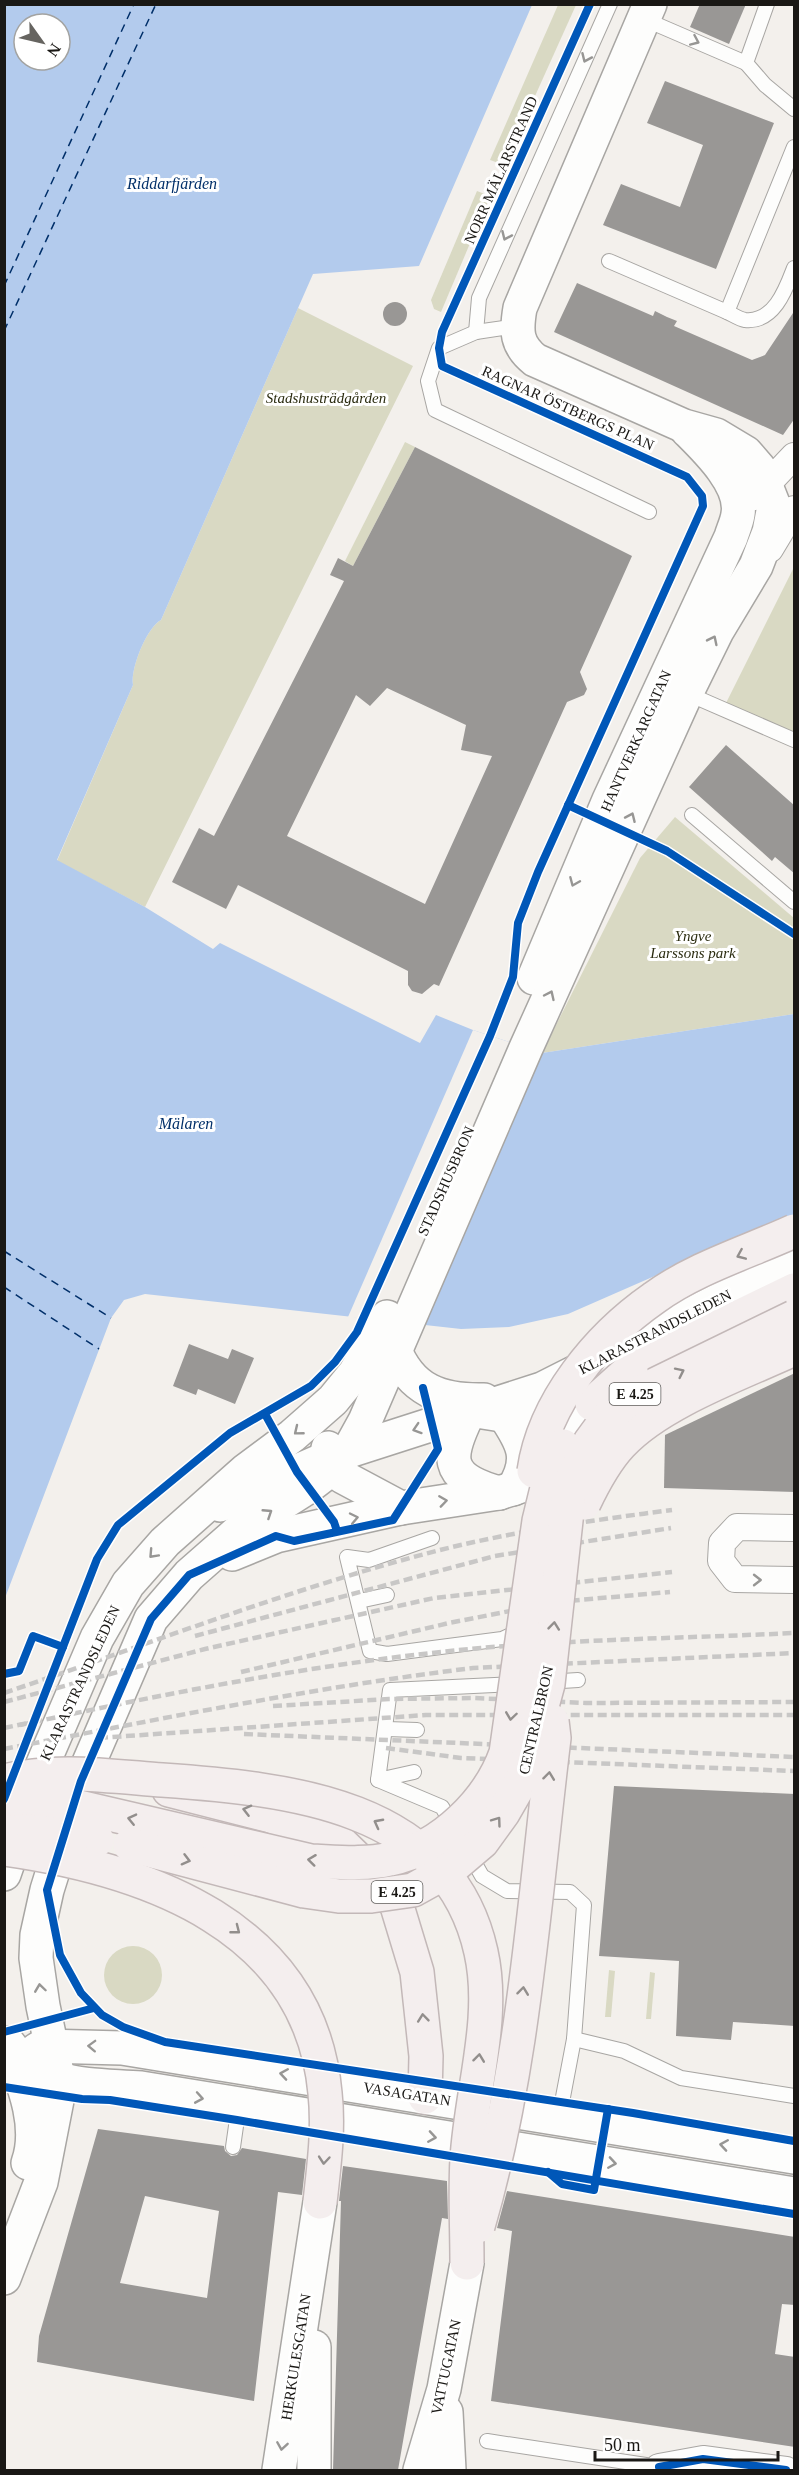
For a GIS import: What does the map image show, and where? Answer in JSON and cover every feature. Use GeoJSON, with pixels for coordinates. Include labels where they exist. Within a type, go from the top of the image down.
{"type":"FeatureCollection","features":[{"type":"Feature","properties":{"kind":"highway"},"geometry":{"type":"LineString","coordinates":[[529,1595],[527,1518],[535,1466],[554,1412],[582,1366],[620,1325],[655,1297],[697,1274],[795,1232]]}},
{"type":"Feature","properties":{"kind":"highway","name":"CENTRALBRON"},"geometry":{"type":"LineString","coordinates":[[4,1802],[62,1803],[311,1861],[353,1862],[391,1859],[428,1844],[472,1809],[500,1770],[506,1753],[539,1521],[550,1476],[580,1417],[603,1392],[631,1369],[795,1290]]}},
{"type":"Feature","properties":{"kind":"highway","name":"CENTRALBRON"},"geometry":{"type":"LineString","coordinates":[[4,1833],[30,1831],[130,1845],[304,1891],[339,1896],[371,1896],[413,1890],[449,1870],[482,1842],[503,1813],[522,1780],[563,1682],[562,1547],[570,1484],[590,1442],[609,1416],[636,1394],[795,1317]]}},
{"type":"Feature","properties":{"kind":"highway"},"geometry":{"type":"LineString","coordinates":[[562,1547],[602,1468],[621,1443],[648,1421],[694,1395],[795,1349]]}},
{"type":"Feature","properties":{"kind":"highway"},"geometry":{"type":"LineString","coordinates":[[467,2263],[496,2163],[516,2049],[554,1738],[563,1682]]}},
{"type":"Feature","properties":{"kind":"highway"},"geometry":{"type":"LineString","coordinates":[[4,1781],[23,1776],[90,1774],[238,1786],[320,1801],[362,1814],[420,1848],[459,1892],[473,1922],[482,1954],[484,1989],[482,2031],[467,2158],[467,2263]]}},
{"type":"Feature","properties":{"kind":"highway"},"geometry":{"type":"LineString","coordinates":[[117,1777],[271,1816],[341,1843],[380,1881],[397,1906],[417,1972],[424,2024],[425,2097]]}},
{"type":"Feature","properties":{"kind":"highway"},"geometry":{"type":"LineString","coordinates":[[4,1849],[70,1860],[123,1876],[199,1906],[238,1931],[280,1974],[303,2010],[316,2049],[325,2092],[326,2136],[320,2202]]}},
{"type":"Feature","properties":{"kind":"street"},"geometry":{"type":"LineString","coordinates":[[518,332],[520,308],[647,12]]}},
{"type":"Feature","properties":{"kind":"street","name":"RAGNAR ÖSTBERGS PLAN"},"geometry":{"type":"LineString","coordinates":[[518,332],[524,352],[535,360],[684,426],[716,435],[746,453],[759,468],[768,485]]}},
{"type":"Feature","properties":{"kind":"street","name":"RAGNAR ÖSTBERGS PLAN"},"geometry":{"type":"LineString","coordinates":[[684,426],[723,469],[733,489],[739,512]]}},
{"type":"Feature","properties":{"kind":"street","name":"HANTVERKARGATAN"},"geometry":{"type":"LineString","coordinates":[[517,1045],[674,687],[739,512],[795,456]]}},
{"type":"Feature","properties":{"kind":"street","name":"HANTVERKARGATAN"},"geometry":{"type":"LineString","coordinates":[[756,566],[774,506],[768,485]]}},
{"type":"Feature","properties":{"kind":"street","name":"HANTVERKARGATAN"},"geometry":{"type":"LineString","coordinates":[[674,687],[717,631],[756,566],[779,538],[795,509]]}},
{"type":"Feature","properties":{"kind":"street","name":"STADSHUSBRON"},"geometry":{"type":"LineString","coordinates":[[395,1331],[517,1045]]}},
{"type":"Feature","properties":{"kind":"street","name":"KLARASTRANDSLEDEN"},"geometry":{"type":"LineString","coordinates":[[196,1515],[337,1458],[470,1410],[509,1407],[795,1262]]}},
{"type":"Feature","properties":{"kind":"street","name":"KLARASTRANDSLEDEN"},"geometry":{"type":"LineString","coordinates":[[4,1874],[39,1773],[97,1638],[113,1608],[144,1564],[165,1542],[245,1471],[309,1422],[333,1400],[395,1331]]}},
{"type":"Feature","properties":{"kind":"street","name":"KLARASTRANDSLEDEN"},"geometry":{"type":"LineString","coordinates":[[395,1331],[401,1365],[423,1388],[443,1397],[509,1407]]}},
{"type":"Feature","properties":{"kind":"street","name":"KLARASTRANDSLEDEN"},"geometry":{"type":"LineString","coordinates":[[4,2278],[47,2162],[59,2082],[36,1958],[37,1935],[46,1890],[81,1781],[151,1619],[189,1575],[239,1531],[308,1487],[337,1458],[365,1421],[395,1331]]}},
{"type":"Feature","properties":{"kind":"street"},"geometry":{"type":"LineString","coordinates":[[189,1575],[276,1536],[401,1508],[506,1491],[567,1471],[795,1364]]}},
{"type":"Feature","properties":{"kind":"street","name":"KLARASTRANDSLEDEN"},"geometry":{"type":"LineString","coordinates":[[337,1458],[330,1438],[355,1373]]}},
{"type":"Feature","properties":{"kind":"street"},"geometry":{"type":"LineString","coordinates":[[509,1407],[553,1423],[675,1421]]}},
{"type":"Feature","properties":{"kind":"street"},"geometry":{"type":"LineString","coordinates":[[506,1491],[523,1474],[525,1457],[509,1407]]}},
{"type":"Feature","properties":{"kind":"street"},"geometry":{"type":"LineString","coordinates":[[470,1410],[453,1446],[452,1456],[456,1469],[482,1488],[506,1491]]}},
{"type":"Feature","properties":{"kind":"street"},"geometry":{"type":"LineString","coordinates":[[337,1458],[343,1477],[401,1508]]}},
{"type":"Feature","properties":{"kind":"street"},"geometry":{"type":"LineString","coordinates":[[795,1528],[737,1527],[722,1543],[721,1561],[735,1580],[795,1580]]}},
{"type":"Feature","properties":{"kind":"street"},"geometry":{"type":"LineString","coordinates":[[14,2054],[52,2045]]}},
{"type":"Feature","properties":{"kind":"street","name":"VASAGATAN"},"geometry":{"type":"LineString","coordinates":[[52,2045],[122,2048],[795,2157]]}},
{"type":"Feature","properties":{"kind":"street"},"geometry":{"type":"LineString","coordinates":[[14,2054],[59,2082],[141,2088],[512,2150],[611,2163],[795,2194]]}},
{"type":"Feature","properties":{"kind":"street"},"geometry":{"type":"LineString","coordinates":[[4,2227],[30,2157],[33,2132],[14,2054]]}},
{"type":"Feature","properties":{"kind":"street"},"geometry":{"type":"LineString","coordinates":[[359,2125],[379,2117],[408,2118],[418,2113],[425,2097]]}},
{"type":"Feature","properties":{"kind":"street"},"geometry":{"type":"LineString","coordinates":[[512,2150],[524,2144],[537,2145],[547,2140],[559,2118]]}},
{"type":"Feature","properties":{"kind":"street","name":"HERKULESGATAN"},"geometry":{"type":"LineString","coordinates":[[279,2470],[320,2202]]}},
{"type":"Feature","properties":{"kind":"street","name":"HERKULESGATAN"},"geometry":{"type":"LineString","coordinates":[[314,2243],[315,2470]]}},
{"type":"Feature","properties":{"kind":"street","name":"VATTUGATAN"},"geometry":{"type":"LineString","coordinates":[[420,2470],[444,2390],[467,2263]]}},
{"type":"Feature","properties":{"kind":"street"},"geometry":{"type":"LineString","coordinates":[[444,2390],[449,2470]]}},
{"type":"Feature","properties":{"kind":"street"},"geometry":{"type":"LineString","coordinates":[[659,2469],[703,2459],[786,2470]]}},
{"type":"Feature","properties":{"kind":"lane"},"geometry":{"type":"LineString","coordinates":[[476,332],[479,298],[610,4]]}},
{"type":"Feature","properties":{"kind":"lane"},"geometry":{"type":"LineString","coordinates":[[746,63],[767,4]]}},
{"type":"Feature","properties":{"kind":"lane"},"geometry":{"type":"LineString","coordinates":[[647,12],[746,63],[765,85],[794,106]]}},
{"type":"Feature","properties":{"kind":"lane"},"geometry":{"type":"LineString","coordinates":[[727,312],[795,147]]}},
{"type":"Feature","properties":{"kind":"lane"},"geometry":{"type":"LineString","coordinates":[[609,261],[745,320],[767,315],[783,296],[795,268]]}},
{"type":"Feature","properties":{"kind":"lane"},"geometry":{"type":"LineString","coordinates":[[518,332],[476,332],[439,348],[428,381],[435,410],[649,512]]}},
{"type":"Feature","properties":{"kind":"lane"},"geometry":{"type":"LineString","coordinates":[[674,687],[795,740]]}},
{"type":"Feature","properties":{"kind":"lane"},"geometry":{"type":"LineString","coordinates":[[692,816],[795,902]]}},
{"type":"Feature","properties":{"kind":"lane"},"geometry":{"type":"LineString","coordinates":[[432,1538],[369,1560],[347,1557],[370,1651],[387,1654],[502,1639],[517,1632]]}},
{"type":"Feature","properties":{"kind":"lane"},"geometry":{"type":"LineString","coordinates":[[359,1601],[387,1595]]}},
{"type":"Feature","properties":{"kind":"lane"},"geometry":{"type":"LineString","coordinates":[[378,1780],[387,1729],[390,1690],[563,1682]]}},
{"type":"Feature","properties":{"kind":"lane"},"geometry":{"type":"LineString","coordinates":[[387,1729],[417,1730]]}},
{"type":"Feature","properties":{"kind":"lane"},"geometry":{"type":"LineString","coordinates":[[378,1780],[414,1772]]}},
{"type":"Feature","properties":{"kind":"lane"},"geometry":{"type":"LineString","coordinates":[[378,1780],[442,1807],[482,1876],[507,1891],[570,1892],[584,1905],[574,2040],[559,2118]]}},
{"type":"Feature","properties":{"kind":"lane"},"geometry":{"type":"LineString","coordinates":[[574,2040],[624,2051],[681,2078],[795,2096]]}},
{"type":"Feature","properties":{"kind":"lane"},"geometry":{"type":"LineString","coordinates":[[233,2147],[239,2105]]}},
{"type":"Feature","properties":{"kind":"lane"},"geometry":{"type":"LineString","coordinates":[[487,2441],[659,2469]]}},
{"type":"Feature","properties":{"kind":"green space"},"geometry":{"type":"Polygon","coordinates":[[[558,5],[576,5],[504,165],[490,160],[558,5]]]}},
{"type":"Feature","properties":{"kind":"green space"},"geometry":{"type":"Polygon","coordinates":[[[477,191],[490,196],[441,312],[434,309],[431,300],[477,191]]]}},
{"type":"Feature","properties":{"kind":"green space","name":"Stadshusträdgården"},"geometry":{"type":"Polygon","coordinates":[[[298,308],[413,366],[145,907],[57,861],[133,685],[134,669],[145,639],[161,620],[298,308]]]}},
{"type":"Feature","properties":{"kind":"green space"},"geometry":{"type":"Polygon","coordinates":[[[405,442],[415,447],[353,566],[345,561],[405,442]]]}},
{"type":"Feature","properties":{"kind":"green space"},"geometry":{"type":"Polygon","coordinates":[[[794,567],[794,732],[726,703],[794,567]]]}},
{"type":"Feature","properties":{"kind":"green space","name":"Yngve Larssons park"},"geometry":{"type":"Polygon","coordinates":[[[675,817],[794,918],[794,1014],[542,1053],[640,858],[675,817]]]}},
{"type":"Feature","properties":{"kind":"green space"},"geometry":{"type":"Polygon","coordinates":[[[133,1946],[144,1948],[157,1959],[162,1975],[160,1986],[149,1999],[133,2004],[122,2002],[109,1991],[104,1975],[106,1964],[117,1951],[133,1946]]]}},
{"type":"Feature","properties":{"kind":"green space"},"geometry":{"type":"Polygon","coordinates":[[[609,1970],[615,1971],[611,2017],[605,2017],[609,1970]]]}},
{"type":"Feature","properties":{"kind":"green space"},"geometry":{"type":"Polygon","coordinates":[[[650,1972],[655,1973],[651,2019],[646,2019],[650,1972]]]}},
{"type":"Feature","properties":{"kind":"water","name":"Riddarfjärden"},"geometry":{"type":"Polygon","coordinates":[[[5,5],[532,5],[419,266],[313,274],[161,620],[145,639],[134,669],[133,685],[57,860],[145,907],[213,949],[220,943],[420,1043],[436,1015],[542,1053],[794,1014],[794,1215],[568,1314],[509,1327],[461,1329],[145,1294],[124,1300],[111,1318],[5,1598],[5,5]]]}},
{"type":"Feature","properties":{"kind":"pier"},"geometry":{"type":"Polygon","coordinates":[[[473,1030],[542,1053],[423,1325],[348,1317],[473,1030]]]}},
{"type":"Feature","properties":{"kind":"building"},"geometry":{"type":"Polygon","coordinates":[[[700,4],[746,4],[729,44],[690,27],[700,4]]]}},
{"type":"Feature","properties":{"kind":"building"},"geometry":{"type":"Polygon","coordinates":[[[665,81],[774,123],[716,269],[603,225],[621,184],[680,207],[703,145],[647,123],[665,81]]]}},
{"type":"Feature","properties":{"kind":"building"},"geometry":{"type":"Polygon","coordinates":[[[577,283],[653,316],[655,311],[677,321],[674,326],[752,360],[765,355],[795,310],[795,418],[783,435],[554,332],[577,283]]]}},
{"type":"Feature","properties":{"kind":"building"},"geometry":{"type":"Polygon","coordinates":[[[395,302],[404,305],[407,314],[404,323],[395,326],[386,323],[383,314],[386,305],[395,302]]]}},
{"type":"Feature","properties":{"kind":"building"},"geometry":{"type":"Polygon","coordinates":[[[415,447],[632,556],[580,672],[587,689],[584,695],[567,702],[439,986],[434,984],[422,994],[412,991],[408,985],[408,971],[238,885],[226,909],[172,882],[199,828],[214,836],[344,581],[330,575],[338,558],[353,566],[415,447]],[[387,688],[370,706],[356,695],[287,836],[425,904],[492,756],[461,750],[466,725],[387,688]]]}},
{"type":"Feature","properties":{"kind":"building"},"geometry":{"type":"Polygon","coordinates":[[[726,745],[795,806],[795,874],[775,857],[772,861],[689,787],[726,745]]]}},
{"type":"Feature","properties":{"kind":"building"},"geometry":{"type":"Polygon","coordinates":[[[189,1344],[228,1359],[232,1349],[254,1358],[235,1404],[198,1389],[196,1395],[173,1386],[189,1344]]]}},
{"type":"Feature","properties":{"kind":"building"},"geometry":{"type":"Polygon","coordinates":[[[795,1373],[795,1492],[664,1488],[665,1435],[795,1373]]]}},
{"type":"Feature","properties":{"kind":"building"},"geometry":{"type":"Polygon","coordinates":[[[614,1786],[795,1794],[795,2026],[733,2022],[731,2040],[676,2036],[679,1961],[599,1956],[614,1786]]]}},
{"type":"Feature","properties":{"kind":"building"},"geometry":{"type":"Polygon","coordinates":[[[98,2129],[224,2146],[225,2151],[231,2156],[237,2155],[242,2148],[306,2159],[302,2195],[278,2192],[254,2401],[37,2362],[39,2336],[98,2129]],[[145,2196],[120,2283],[207,2298],[219,2211],[145,2196]]]}},
{"type":"Feature","properties":{"kind":"building"},"geometry":{"type":"Polygon","coordinates":[[[343,2166],[447,2181],[448,2219],[442,2218],[398,2470],[333,2470],[341,2201],[339,2201],[343,2166]]]}},
{"type":"Feature","properties":{"kind":"building"},"geometry":{"type":"Polygon","coordinates":[[[507,2191],[795,2237],[795,2305],[782,2304],[775,2354],[795,2357],[795,2447],[491,2401],[512,2231],[497,2228],[507,2191]]]}},
{"type":"Feature","properties":{"kind":"ferry route"},"geometry":{"type":"LineString","coordinates":[[4,286],[134,4]]}},
{"type":"Feature","properties":{"kind":"ferry route"},"geometry":{"type":"LineString","coordinates":[[4,331],[156,4]]}},
{"type":"Feature","properties":{"kind":"ferry route"},"geometry":{"type":"LineString","coordinates":[[4,1251],[111,1318]]}},
{"type":"Feature","properties":{"kind":"ferry route"},"geometry":{"type":"LineString","coordinates":[[4,1287],[99,1349]]}},
{"type":"Feature","properties":{"kind":"railway"},"geometry":{"type":"LineString","coordinates":[[4,1693],[221,1617],[385,1565],[497,1537],[672,1510]]}},
{"type":"Feature","properties":{"kind":"railway"},"geometry":{"type":"LineString","coordinates":[[195,1636],[495,1556],[671,1528]]}},
{"type":"Feature","properties":{"kind":"railway"},"geometry":{"type":"LineString","coordinates":[[4,1702],[205,1649],[434,1598],[672,1572]]}},
{"type":"Feature","properties":{"kind":"railway"},"geometry":{"type":"LineString","coordinates":[[241,1672],[449,1623],[556,1602],[670,1592]]}},
{"type":"Feature","properties":{"kind":"railway"},"geometry":{"type":"LineString","coordinates":[[20,1725],[249,1679],[423,1654],[559,1643],[794,1633]]}},
{"type":"Feature","properties":{"kind":"railway"},"geometry":{"type":"LineString","coordinates":[[4,1749],[297,1694],[473,1668],[794,1653]]}},
{"type":"Feature","properties":{"kind":"railway"},"geometry":{"type":"LineString","coordinates":[[273,1706],[389,1699],[474,1698],[586,1703],[794,1702]]}},
{"type":"Feature","properties":{"kind":"railway"},"geometry":{"type":"LineString","coordinates":[[99,1738],[426,1715],[794,1715]]}},
{"type":"Feature","properties":{"kind":"railway"},"geometry":{"type":"LineString","coordinates":[[4,1728],[28,1723]]}},
{"type":"Feature","properties":{"kind":"railway"},"geometry":{"type":"LineString","coordinates":[[244,1734],[794,1757]]}},
{"type":"Feature","properties":{"kind":"railway"},"geometry":{"type":"LineString","coordinates":[[386,1748],[461,1758],[794,1771]]}},
{"type":"Feature","properties":{"kind":"cycle path","name":"NORR MÄLARSTRAND"},"geometry":{"type":"LineString","coordinates":[[4,1799],[97,1559],[118,1525],[230,1433],[311,1386],[335,1362],[357,1332],[490,1036],[513,977],[518,923],[538,872],[703,506],[702,496],[687,477],[442,366],[439,348],[442,332],[590,4]]}},
{"type":"Feature","properties":{"kind":"cycle path"},"geometry":{"type":"LineString","coordinates":[[568,805],[667,851],[794,934]]}},
{"type":"Feature","properties":{"kind":"cycle path"},"geometry":{"type":"LineString","coordinates":[[423,1388],[438,1449],[393,1520],[294,1541],[276,1536],[189,1575],[151,1619],[81,1781],[47,1890],[60,1955],[81,1993],[102,2015],[123,2027],[165,2042],[633,2113],[794,2141]]}},
{"type":"Feature","properties":{"kind":"cycle path"},"geometry":{"type":"LineString","coordinates":[[265,1414],[297,1472],[334,1522],[337,1531]]}},
{"type":"Feature","properties":{"kind":"cycle path"},"geometry":{"type":"LineString","coordinates":[[4,1674],[19,1671],[33,1636],[63,1647]]}},
{"type":"Feature","properties":{"kind":"cycle path"},"geometry":{"type":"LineString","coordinates":[[4,2032],[94,2008]]}},
{"type":"Feature","properties":{"kind":"cycle path"},"geometry":{"type":"LineString","coordinates":[[4,2087],[82,2099],[110,2100],[237,2120],[794,2214]]}},
{"type":"Feature","properties":{"kind":"cycle path"},"geometry":{"type":"LineString","coordinates":[[548,2172],[562,2184],[594,2190],[608,2109]]}},
{"type":"Feature","properties":{"kind":"cycle path"},"geometry":{"type":"LineString","coordinates":[[659,2467],[703,2459],[786,2470]]}},
{"type":"Feature","properties":{"kind":"water label","name":"Mälaren"},"geometry":{"type":"Point","coordinates":[186,1123]}}]}
